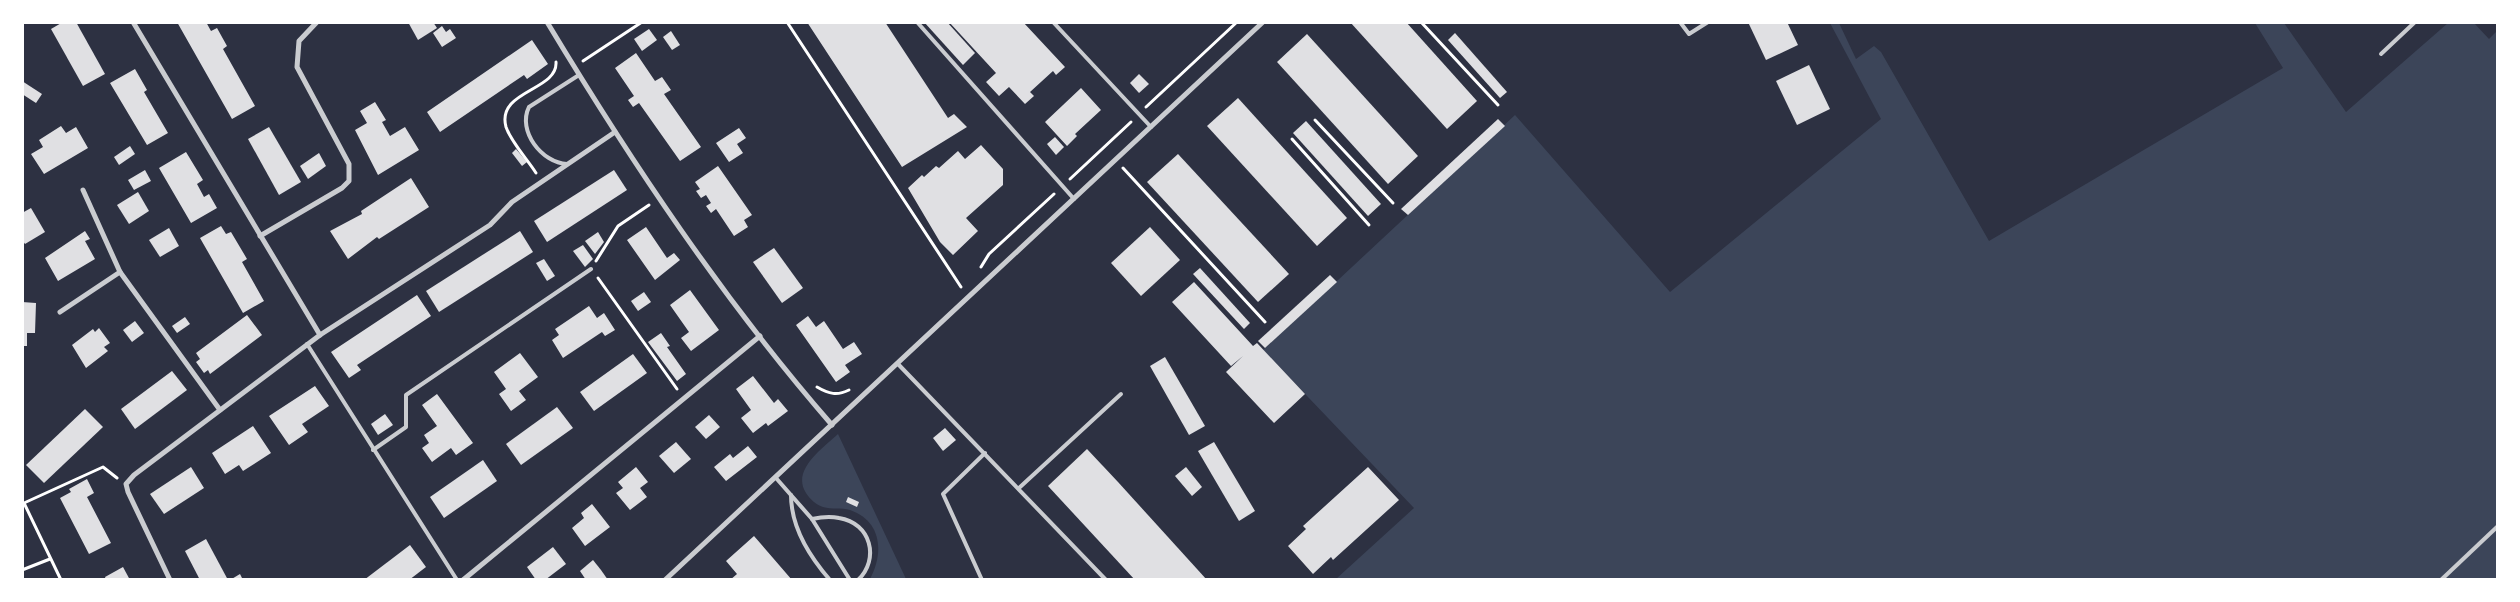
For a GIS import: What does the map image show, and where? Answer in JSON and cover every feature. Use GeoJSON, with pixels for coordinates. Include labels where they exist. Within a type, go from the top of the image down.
{"type":"FeatureCollection","features":[{"type":"Feature","properties":{"kind":"street"},"geometry":{"type":"LineString","coordinates":[[133,22],[320,335]]}},
{"type":"Feature","properties":{"kind":"street"},"geometry":{"type":"LineString","coordinates":[[260,236],[342,188],[349,181],[349,164],[297,68],[299,41],[317,22]]}},
{"type":"Feature","properties":{"kind":"street"},"geometry":{"type":"LineString","coordinates":[[547,22],[578,75],[659,198],[760,336],[832,425]]}},
{"type":"Feature","properties":{"kind":"street"},"geometry":{"type":"LineString","coordinates":[[666,580],[1263,22]]}},
{"type":"Feature","properties":{"kind":"street"},"geometry":{"type":"LineString","coordinates":[[170,580],[126,484],[134,475],[307,344],[490,225],[512,202],[615,132]]}},
{"type":"Feature","properties":{"kind":"street"},"geometry":{"type":"LineString","coordinates":[[83,190],[120,272],[220,410]]}},
{"type":"Feature","properties":{"kind":"street"},"geometry":{"type":"LineString","coordinates":[[60,312],[120,272]]}},
{"type":"Feature","properties":{"kind":"street"},"geometry":{"type":"LineString","coordinates":[[463,580],[685,400],[760,336]]}},
{"type":"Feature","properties":{"kind":"lane"},"geometry":{"type":"LineString","coordinates":[[917,22],[1074,199]]}},
{"type":"Feature","properties":{"kind":"lane"},"geometry":{"type":"LineString","coordinates":[[1054,22],[1151,127]]}},
{"type":"Feature","properties":{"kind":"lane"},"geometry":{"type":"LineString","coordinates":[[1680,22],[1689,34],[1708,22]]}},
{"type":"Feature","properties":{"kind":"lane"},"geometry":{"type":"LineString","coordinates":[[2381,54],[2415,22]]}},
{"type":"Feature","properties":{"kind":"lane"},"geometry":{"type":"LineString","coordinates":[[567,164],[556,164],[543,155],[525,128],[525,115],[529,107],[578,75]]}},
{"type":"Feature","properties":{"kind":"lane"},"geometry":{"type":"LineString","coordinates":[[373,450],[406,427],[406,395],[591,269]]}},
{"type":"Feature","properties":{"kind":"lane"},"geometry":{"type":"LineString","coordinates":[[307,344],[457,580]]}},
{"type":"Feature","properties":{"kind":"lane"},"geometry":{"type":"LineString","coordinates":[[898,364],[1106,580]]}},
{"type":"Feature","properties":{"kind":"lane"},"geometry":{"type":"LineString","coordinates":[[1019,488],[1121,394]]}},
{"type":"Feature","properties":{"kind":"lane"},"geometry":{"type":"LineString","coordinates":[[982,580],[943,494],[985,453]]}},
{"type":"Feature","properties":{"kind":"lane"},"geometry":{"type":"LineString","coordinates":[[776,478],[812,519],[850,580]]}},
{"type":"Feature","properties":{"kind":"lane"},"geometry":{"type":"LineString","coordinates":[[791,495],[794,524],[804,544],[830,580]]}},
{"type":"Feature","properties":{"kind":"lane"},"geometry":{"type":"LineString","coordinates":[[812,519],[840,518],[857,525],[866,534],[870,545],[870,558],[866,570],[858,580]]}},
{"type":"Feature","properties":{"kind":"lane"},"geometry":{"type":"LineString","coordinates":[[2441,580],[2498,526]]}},
{"type":"Feature","properties":{"kind":"path"},"geometry":{"type":"LineString","coordinates":[[574,66],[642,22]]}},
{"type":"Feature","properties":{"kind":"path"},"geometry":{"type":"LineString","coordinates":[[787,22],[961,288],[969,297]]}},
{"type":"Feature","properties":{"kind":"path"},"geometry":{"type":"LineString","coordinates":[[979,271],[989,254],[1237,22]]}},
{"type":"Feature","properties":{"kind":"path"},"geometry":{"type":"LineString","coordinates":[[1422,22],[1498,105]]}},
{"type":"Feature","properties":{"kind":"path"},"geometry":{"type":"LineString","coordinates":[[578,53],[587,67]]}},
{"type":"Feature","properties":{"kind":"path"},"geometry":{"type":"LineString","coordinates":[[1315,120],[1393,203]]}},
{"type":"Feature","properties":{"kind":"path"},"geometry":{"type":"LineString","coordinates":[[1292,139],[1369,225]]}},
{"type":"Feature","properties":{"kind":"path"},"geometry":{"type":"LineString","coordinates":[[1116,160],[1265,322]]}},
{"type":"Feature","properties":{"kind":"path"},"geometry":{"type":"LineString","coordinates":[[659,198],[618,226],[591,269],[685,400]]}},
{"type":"Feature","properties":{"kind":"path"},"geometry":{"type":"LineString","coordinates":[[956,291],[967,282]]}},
{"type":"Feature","properties":{"kind":"path"},"geometry":{"type":"LineString","coordinates":[[814,385],[830,394],[837,394],[852,389]]}},
{"type":"Feature","properties":{"kind":"path"},"geometry":{"type":"LineString","coordinates":[[61,580],[24,503],[103,467],[126,484]]}},
{"type":"Feature","properties":{"kind":"path"},"geometry":{"type":"LineString","coordinates":[[22,570],[50,559]]}},
{"type":"Feature","properties":{"kind":"shaded area"},"geometry":{"type":"Polygon","coordinates":[[[1830,23],[1839,23],[1856,59],[1874,46],[1881,52],[1989,241],[2283,68],[2255,23],[2284,23],[2346,112],[2448,23],[2474,23],[2489,39],[2497,31],[2497,579],[1336,579],[1414,508],[1263,350],[1515,115],[1670,292],[1881,119],[1830,23]]]}},
{"type":"Feature","properties":{"kind":"shaded area"},"geometry":{"type":"Polygon","coordinates":[[[838,434],[906,579],[870,579],[877,559],[878,549],[874,530],[869,522],[861,515],[850,510],[820,506],[813,502],[806,493],[802,484],[806,468],[817,453],[838,434]]]}},
{"type":"Feature","properties":{"kind":"building"},"geometry":{"type":"Polygon","coordinates":[[[63,22],[76,22],[105,74],[83,86],[51,29],[63,22]]]}},
{"type":"Feature","properties":{"kind":"building"},"geometry":{"type":"Polygon","coordinates":[[[177,22],[206,22],[211,31],[217,28],[227,46],[223,49],[255,106],[232,119],[177,22]]]}},
{"type":"Feature","properties":{"kind":"building"},"geometry":{"type":"Polygon","coordinates":[[[408,22],[433,22],[437,28],[418,40],[408,22]]]}},
{"type":"Feature","properties":{"kind":"building"},"geometry":{"type":"Polygon","coordinates":[[[807,22],[885,22],[948,118],[954,114],[967,127],[902,167],[807,22]]]}},
{"type":"Feature","properties":{"kind":"building"},"geometry":{"type":"Polygon","coordinates":[[[924,22],[947,22],[975,53],[963,65],[924,22]]]}},
{"type":"Feature","properties":{"kind":"building"},"geometry":{"type":"Polygon","coordinates":[[[949,22],[1023,22],[1065,67],[1056,75],[1053,71],[1030,92],[1034,96],[1025,104],[1009,87],[999,96],[986,82],[996,73],[949,22]]]}},
{"type":"Feature","properties":{"kind":"building"},"geometry":{"type":"Polygon","coordinates":[[[1350,22],[1406,22],[1477,101],[1447,129],[1350,22]]]}},
{"type":"Feature","properties":{"kind":"building"},"geometry":{"type":"Polygon","coordinates":[[[1748,22],[1787,22],[1798,45],[1766,60],[1748,22]]]}},
{"type":"Feature","properties":{"kind":"building"},"geometry":{"type":"Polygon","coordinates":[[[442,26],[446,32],[450,29],[456,38],[442,47],[433,33],[442,26]]]}},
{"type":"Feature","properties":{"kind":"building"},"geometry":{"type":"Polygon","coordinates":[[[649,29],[657,40],[642,51],[634,39],[649,29]]]}},
{"type":"Feature","properties":{"kind":"building"},"geometry":{"type":"Polygon","coordinates":[[[671,31],[680,45],[672,50],[663,37],[671,31]]]}},
{"type":"Feature","properties":{"kind":"building"},"geometry":{"type":"Polygon","coordinates":[[[1455,33],[1507,92],[1500,98],[1448,40],[1455,33]]]}},
{"type":"Feature","properties":{"kind":"building"},"geometry":{"type":"Polygon","coordinates":[[[1307,34],[1418,156],[1388,184],[1277,62],[1307,34]]]}},
{"type":"Feature","properties":{"kind":"building"},"geometry":{"type":"Polygon","coordinates":[[[532,40],[548,64],[527,79],[524,75],[440,132],[427,112],[532,40]]]}},
{"type":"Feature","properties":{"kind":"building"},"geometry":{"type":"Polygon","coordinates":[[[636,53],[655,81],[662,77],[671,90],[664,94],[701,147],[680,161],[639,103],[633,107],[628,100],[634,96],[615,68],[636,53]]]}},
{"type":"Feature","properties":{"kind":"building"},"geometry":{"type":"Polygon","coordinates":[[[1809,65],[1830,109],[1797,125],[1776,81],[1809,65]]]}},
{"type":"Feature","properties":{"kind":"building"},"geometry":{"type":"Polygon","coordinates":[[[135,69],[147,90],[144,92],[168,133],[147,145],[110,83],[135,69]]]}},
{"type":"Feature","properties":{"kind":"building"},"geometry":{"type":"Polygon","coordinates":[[[1139,74],[1149,84],[1139,93],[1130,83],[1139,74]]]}},
{"type":"Feature","properties":{"kind":"building"},"geometry":{"type":"Polygon","coordinates":[[[22,81],[42,94],[36,103],[22,94],[22,81]]]}},
{"type":"Feature","properties":{"kind":"building"},"geometry":{"type":"Polygon","coordinates":[[[1081,88],[1101,110],[1075,134],[1077,136],[1067,146],[1045,122],[1081,88]]]}},
{"type":"Feature","properties":{"kind":"building"},"geometry":{"type":"Polygon","coordinates":[[[1238,98],[1347,218],[1317,246],[1207,126],[1238,98]]]}},
{"type":"Feature","properties":{"kind":"building"},"geometry":{"type":"Polygon","coordinates":[[[375,102],[386,120],[382,122],[390,136],[405,127],[419,150],[378,175],[355,130],[367,123],[360,111],[375,102]]]}},
{"type":"Feature","properties":{"kind":"building"},"geometry":{"type":"Polygon","coordinates":[[[1498,119],[1505,126],[1408,215],[1401,209],[1498,119]]]}},
{"type":"Feature","properties":{"kind":"building"},"geometry":{"type":"Polygon","coordinates":[[[1306,121],[1381,204],[1368,216],[1293,133],[1306,121]]]}},
{"type":"Feature","properties":{"kind":"building"},"geometry":{"type":"Polygon","coordinates":[[[61,126],[66,133],[76,127],[88,148],[44,174],[31,154],[43,147],[39,140],[61,126]]]}},
{"type":"Feature","properties":{"kind":"building"},"geometry":{"type":"Polygon","coordinates":[[[269,127],[301,182],[279,195],[248,139],[269,127]]]}},
{"type":"Feature","properties":{"kind":"building"},"geometry":{"type":"Polygon","coordinates":[[[739,128],[746,138],[737,144],[743,153],[729,162],[716,143],[739,128]]]}},
{"type":"Feature","properties":{"kind":"building"},"geometry":{"type":"Polygon","coordinates":[[[1055,137],[1064,147],[1056,155],[1047,144],[1055,137]]]}},
{"type":"Feature","properties":{"kind":"building"},"geometry":{"type":"Polygon","coordinates":[[[981,145],[1003,169],[1003,185],[966,218],[978,231],[953,255],[940,242],[908,188],[922,175],[924,177],[936,166],[939,168],[958,151],[965,159],[981,145]]]}},
{"type":"Feature","properties":{"kind":"building"},"geometry":{"type":"Polygon","coordinates":[[[130,146],[135,154],[119,165],[114,157],[130,146]]]}},
{"type":"Feature","properties":{"kind":"building"},"geometry":{"type":"Polygon","coordinates":[[[516,149],[527,162],[522,166],[512,153],[516,149]]]}},
{"type":"Feature","properties":{"kind":"building"},"geometry":{"type":"Polygon","coordinates":[[[186,152],[203,180],[197,184],[204,197],[209,194],[217,208],[191,223],[159,168],[186,152]]]}},
{"type":"Feature","properties":{"kind":"building"},"geometry":{"type":"Polygon","coordinates":[[[319,153],[326,166],[308,179],[300,166],[319,153]]]}},
{"type":"Feature","properties":{"kind":"building"},"geometry":{"type":"Polygon","coordinates":[[[1178,154],[1289,274],[1258,302],[1147,182],[1178,154]]]}},
{"type":"Feature","properties":{"kind":"building"},"geometry":{"type":"Polygon","coordinates":[[[718,166],[752,215],[744,220],[748,227],[734,236],[716,209],[711,213],[706,206],[711,203],[706,195],[701,198],[696,191],[700,189],[695,182],[718,166]]]}},
{"type":"Feature","properties":{"kind":"building"},"geometry":{"type":"Polygon","coordinates":[[[145,170],[151,181],[134,190],[128,180],[145,170]]]}},
{"type":"Feature","properties":{"kind":"building"},"geometry":{"type":"Polygon","coordinates":[[[614,170],[627,190],[547,242],[534,221],[614,170]]]}},
{"type":"Feature","properties":{"kind":"building"},"geometry":{"type":"Polygon","coordinates":[[[411,178],[429,207],[379,239],[377,237],[348,259],[330,231],[362,214],[361,211],[411,178]]]}},
{"type":"Feature","properties":{"kind":"building"},"geometry":{"type":"Polygon","coordinates":[[[138,192],[149,211],[129,224],[117,205],[138,192]]]}},
{"type":"Feature","properties":{"kind":"building"},"geometry":{"type":"Polygon","coordinates":[[[31,208],[45,232],[25,244],[22,240],[22,213],[31,208]]]}},
{"type":"Feature","properties":{"kind":"building"},"geometry":{"type":"Polygon","coordinates":[[[221,226],[226,234],[231,232],[247,259],[242,262],[264,301],[243,313],[200,238],[221,226]]]}},
{"type":"Feature","properties":{"kind":"building"},"geometry":{"type":"Polygon","coordinates":[[[646,227],[667,258],[674,253],[680,260],[655,280],[627,240],[646,227]]]}},
{"type":"Feature","properties":{"kind":"building"},"geometry":{"type":"Polygon","coordinates":[[[1150,227],[1180,260],[1141,296],[1111,263],[1150,227]]]}},
{"type":"Feature","properties":{"kind":"building"},"geometry":{"type":"Polygon","coordinates":[[[169,228],[179,246],[160,257],[149,240],[169,228]]]}},
{"type":"Feature","properties":{"kind":"building"},"geometry":{"type":"Polygon","coordinates":[[[85,231],[90,239],[85,241],[95,259],[58,281],[45,258],[85,231]]]}},
{"type":"Feature","properties":{"kind":"building"},"geometry":{"type":"Polygon","coordinates":[[[520,231],[533,252],[439,312],[426,291],[520,231]]]}},
{"type":"Feature","properties":{"kind":"building"},"geometry":{"type":"Polygon","coordinates":[[[598,232],[604,242],[595,254],[585,241],[598,232]]]}},
{"type":"Feature","properties":{"kind":"building"},"geometry":{"type":"Polygon","coordinates":[[[583,245],[593,259],[585,267],[573,251],[583,245]]]}},
{"type":"Feature","properties":{"kind":"building"},"geometry":{"type":"Polygon","coordinates":[[[774,248],[803,288],[782,303],[753,262],[774,248]]]}},
{"type":"Feature","properties":{"kind":"building"},"geometry":{"type":"Polygon","coordinates":[[[544,259],[555,276],[547,281],[536,263],[544,259]]]}},
{"type":"Feature","properties":{"kind":"building"},"geometry":{"type":"Polygon","coordinates":[[[1200,268],[1250,323],[1244,329],[1193,274],[1200,268]]]}},
{"type":"Feature","properties":{"kind":"building"},"geometry":{"type":"Polygon","coordinates":[[[1330,275],[1337,282],[1265,348],[1258,341],[1330,275]]]}},
{"type":"Feature","properties":{"kind":"building"},"geometry":{"type":"Polygon","coordinates":[[[1194,282],[1253,346],[1257,343],[1305,394],[1274,423],[1226,372],[1243,356],[1231,366],[1172,302],[1194,282]]]}},
{"type":"Feature","properties":{"kind":"building"},"geometry":{"type":"Polygon","coordinates":[[[690,290],[719,330],[691,351],[681,338],[689,332],[670,305],[690,290]]]}},
{"type":"Feature","properties":{"kind":"building"},"geometry":{"type":"Polygon","coordinates":[[[644,292],[651,302],[638,311],[631,301],[644,292]]]}},
{"type":"Feature","properties":{"kind":"building"},"geometry":{"type":"Polygon","coordinates":[[[417,295],[431,316],[357,365],[361,370],[349,378],[331,352],[417,295]]]}},
{"type":"Feature","properties":{"kind":"building"},"geometry":{"type":"Polygon","coordinates":[[[22,302],[36,303],[35,333],[27,333],[27,346],[22,346],[22,302]]]}},
{"type":"Feature","properties":{"kind":"building"},"geometry":{"type":"Polygon","coordinates":[[[589,306],[597,318],[604,313],[615,330],[605,336],[602,332],[563,358],[552,340],[559,335],[555,329],[589,306]]]}},
{"type":"Feature","properties":{"kind":"building"},"geometry":{"type":"Polygon","coordinates":[[[247,315],[262,335],[210,374],[208,370],[204,373],[196,362],[200,359],[196,353],[247,315]]]}},
{"type":"Feature","properties":{"kind":"building"},"geometry":{"type":"Polygon","coordinates":[[[808,316],[816,327],[824,321],[843,349],[854,342],[862,354],[845,365],[850,372],[836,382],[796,325],[808,316]]]}},
{"type":"Feature","properties":{"kind":"building"},"geometry":{"type":"Polygon","coordinates":[[[185,317],[190,324],[177,333],[172,326],[185,317]]]}},
{"type":"Feature","properties":{"kind":"building"},"geometry":{"type":"Polygon","coordinates":[[[135,321],[144,333],[132,342],[123,330],[135,321]]]}},
{"type":"Feature","properties":{"kind":"building"},"geometry":{"type":"Polygon","coordinates":[[[99,328],[110,343],[104,347],[108,351],[86,368],[72,345],[93,329],[95,332],[99,328]]]}},
{"type":"Feature","properties":{"kind":"building"},"geometry":{"type":"Polygon","coordinates":[[[661,333],[670,346],[667,347],[686,374],[677,381],[648,342],[661,333]]]}},
{"type":"Feature","properties":{"kind":"building"},"geometry":{"type":"Polygon","coordinates":[[[520,353],[538,377],[519,391],[526,400],[511,411],[499,394],[506,389],[494,372],[520,353]]]}},
{"type":"Feature","properties":{"kind":"building"},"geometry":{"type":"Polygon","coordinates":[[[633,354],[647,373],[594,411],[580,392],[633,354]]]}},
{"type":"Feature","properties":{"kind":"building"},"geometry":{"type":"Polygon","coordinates":[[[1165,357],[1205,426],[1189,435],[1150,366],[1165,357]]]}},
{"type":"Feature","properties":{"kind":"building"},"geometry":{"type":"Polygon","coordinates":[[[172,371],[187,390],[135,429],[121,409],[172,371]]]}},
{"type":"Feature","properties":{"kind":"building"},"geometry":{"type":"Polygon","coordinates":[[[753,376],[774,403],[778,399],[788,411],[768,426],[766,423],[753,433],[741,418],[751,410],[736,389],[753,376]]]}},
{"type":"Feature","properties":{"kind":"building"},"geometry":{"type":"Polygon","coordinates":[[[315,386],[329,406],[302,424],[308,432],[289,445],[269,416],[315,386]]]}},
{"type":"Feature","properties":{"kind":"building"},"geometry":{"type":"Polygon","coordinates":[[[437,394],[473,443],[456,455],[451,448],[432,462],[422,448],[429,443],[424,435],[437,426],[422,405],[437,394]]]}},
{"type":"Feature","properties":{"kind":"building"},"geometry":{"type":"Polygon","coordinates":[[[557,407],[573,428],[521,465],[506,444],[557,407]]]}},
{"type":"Feature","properties":{"kind":"building"},"geometry":{"type":"Polygon","coordinates":[[[85,409],[103,427],[44,483],[26,465],[85,409]]]}},
{"type":"Feature","properties":{"kind":"building"},"geometry":{"type":"Polygon","coordinates":[[[385,414],[393,425],[378,435],[371,424],[385,414]]]}},
{"type":"Feature","properties":{"kind":"building"},"geometry":{"type":"Polygon","coordinates":[[[709,415],[720,427],[706,439],[695,427],[709,415]]]}},
{"type":"Feature","properties":{"kind":"building"},"geometry":{"type":"Polygon","coordinates":[[[253,426],[271,453],[243,471],[239,465],[225,474],[212,453],[253,426]]]}},
{"type":"Feature","properties":{"kind":"building"},"geometry":{"type":"Polygon","coordinates":[[[945,428],[956,440],[943,451],[933,438],[945,428]]]}},
{"type":"Feature","properties":{"kind":"building"},"geometry":{"type":"Polygon","coordinates":[[[676,442],[691,459],[674,473],[659,456],[676,442]]]}},
{"type":"Feature","properties":{"kind":"building"},"geometry":{"type":"Polygon","coordinates":[[[1214,442],[1255,511],[1239,521],[1198,451],[1214,442]]]}},
{"type":"Feature","properties":{"kind":"building"},"geometry":{"type":"Polygon","coordinates":[[[748,446],[757,457],[726,481],[714,467],[730,454],[733,458],[748,446]]]}},
{"type":"Feature","properties":{"kind":"building"},"geometry":{"type":"Polygon","coordinates":[[[1087,449],[1207,580],[1135,580],[1048,486],[1087,449]]]}},
{"type":"Feature","properties":{"kind":"building"},"geometry":{"type":"Polygon","coordinates":[[[483,460],[497,481],[444,518],[430,497],[483,460]]]}},
{"type":"Feature","properties":{"kind":"building"},"geometry":{"type":"Polygon","coordinates":[[[191,467],[204,488],[164,514],[150,494],[191,467]]]}},
{"type":"Feature","properties":{"kind":"building"},"geometry":{"type":"Polygon","coordinates":[[[636,467],[648,482],[640,488],[647,497],[630,510],[616,493],[623,488],[618,482],[636,467]]]}},
{"type":"Feature","properties":{"kind":"building"},"geometry":{"type":"Polygon","coordinates":[[[1186,467],[1202,487],[1192,496],[1175,476],[1186,467]]]}},
{"type":"Feature","properties":{"kind":"building"},"geometry":{"type":"Polygon","coordinates":[[[1368,467],[1399,500],[1333,560],[1331,557],[1313,574],[1288,546],[1306,529],[1303,526],[1368,467]]]}},
{"type":"Feature","properties":{"kind":"building"},"geometry":{"type":"Polygon","coordinates":[[[87,479],[94,493],[87,497],[111,543],[89,554],[60,498],[71,492],[69,489],[87,479]]]}},
{"type":"Feature","properties":{"kind":"building"},"geometry":{"type":"Polygon","coordinates":[[[848,497],[859,502],[857,507],[846,502],[848,497]]]}},
{"type":"Feature","properties":{"kind":"building"},"geometry":{"type":"Polygon","coordinates":[[[592,504],[610,527],[585,546],[572,528],[584,518],[581,513],[592,504]]]}},
{"type":"Feature","properties":{"kind":"building"},"geometry":{"type":"Polygon","coordinates":[[[754,536],[792,580],[730,580],[737,574],[726,561],[754,536]]]}},
{"type":"Feature","properties":{"kind":"building"},"geometry":{"type":"Polygon","coordinates":[[[206,539],[228,580],[200,580],[185,551],[206,539]]]}},
{"type":"Feature","properties":{"kind":"building"},"geometry":{"type":"Polygon","coordinates":[[[410,545],[426,567],[409,580],[364,580],[410,545]]]}},
{"type":"Feature","properties":{"kind":"building"},"geometry":{"type":"Polygon","coordinates":[[[553,547],[566,564],[545,580],[536,580],[527,567],[553,547]]]}},
{"type":"Feature","properties":{"kind":"building"},"geometry":{"type":"Polygon","coordinates":[[[593,560],[608,580],[586,580],[580,571],[593,560]]]}},
{"type":"Feature","properties":{"kind":"building"},"geometry":{"type":"Polygon","coordinates":[[[123,567],[130,580],[106,580],[105,577],[123,567]]]}},
{"type":"Feature","properties":{"kind":"building"},"geometry":{"type":"Polygon","coordinates":[[[240,574],[243,580],[230,580],[240,574]]]}}]}
